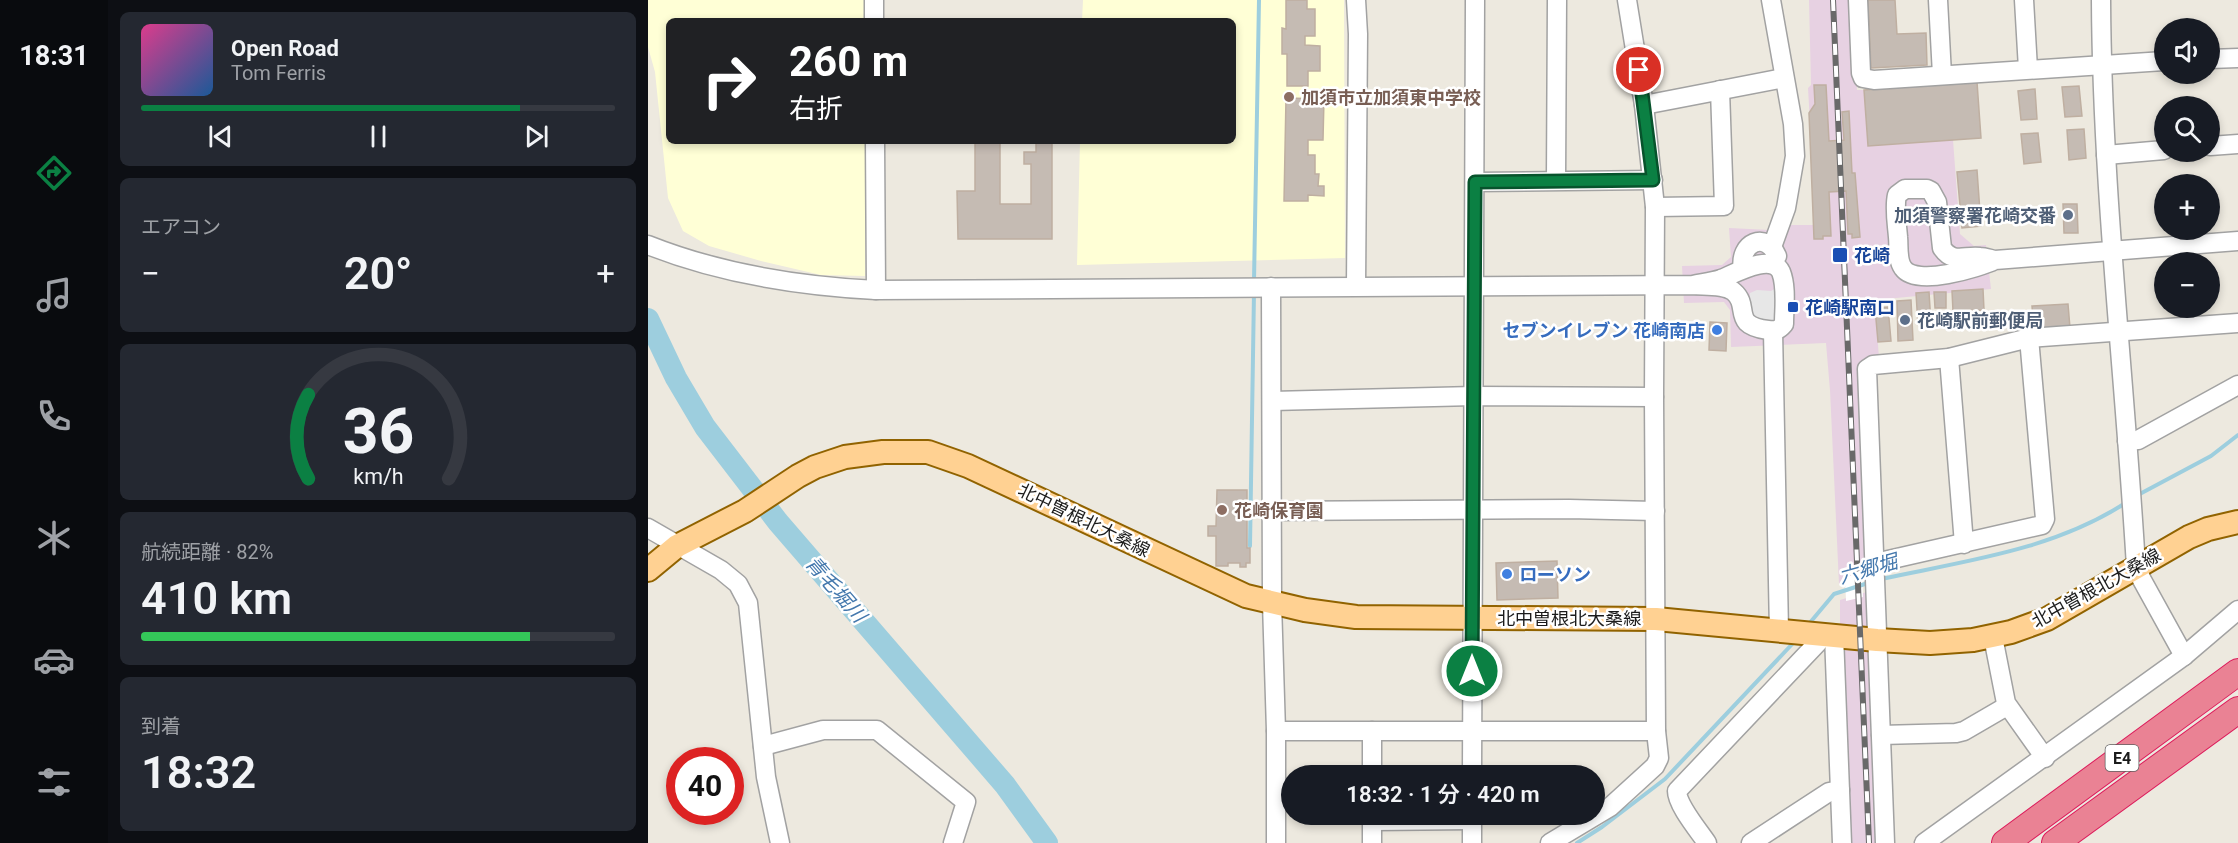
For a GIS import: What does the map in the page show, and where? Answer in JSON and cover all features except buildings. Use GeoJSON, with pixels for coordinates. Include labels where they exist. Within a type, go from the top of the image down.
{"type":"FeatureCollection","features":[{"type":"Feature","properties":{"kind":"highway","name":"E4"},"geometry":{"type":"LineString","coordinates":[[2006,843],[2238,672]]}},
{"type":"Feature","properties":{"kind":"highway","name":"E4"},"geometry":{"type":"LineString","coordinates":[[2055,843],[2238,710]]}},
{"type":"Feature","properties":{"kind":"main road","name":"北中曽根北大桑線"},"geometry":{"type":"LineString","coordinates":[[648,568],[677,546],[745,512],[815,467],[864,453],[928,452],[1006,482],[1112,535],[1246,596],[1272,603],[1356,617],[1656,618],[1877,640],[1930,643],[1993,637],[2047,619],[2189,537],[2208,529],[2238,522]]}},
{"type":"Feature","properties":{"kind":"street"},"geometry":{"type":"LineString","coordinates":[[874,0],[874,18]]}},
{"type":"Feature","properties":{"kind":"street"},"geometry":{"type":"LineString","coordinates":[[1356,0],[1358,34],[1356,286]]}},
{"type":"Feature","properties":{"kind":"street"},"geometry":{"type":"LineString","coordinates":[[1472,765],[1474,0]]}},
{"type":"Feature","properties":{"kind":"street"},"geometry":{"type":"LineString","coordinates":[[1556,180],[1557,0]]}},
{"type":"Feature","properties":{"kind":"street"},"geometry":{"type":"LineString","coordinates":[[1550,843],[1610,807],[1655,766],[1659,758],[1656,731],[1655,207],[1644,105],[1627,0]]}},
{"type":"Feature","properties":{"kind":"street"},"geometry":{"type":"LineString","coordinates":[[648,245],[672,255],[768,280],[831,288],[876,290],[1693,285],[1733,291],[1738,298],[1743,318],[1748,324],[1773,331],[1784,324],[1783,279],[1772,247],[1786,208],[1795,156],[1792,124],[1771,0]]}},
{"type":"Feature","properties":{"kind":"street"},"geometry":{"type":"LineString","coordinates":[[1858,0],[1863,78],[1874,80],[2154,61]]}},
{"type":"Feature","properties":{"kind":"street"},"geometry":{"type":"LineString","coordinates":[[1938,0],[1942,75]]}},
{"type":"Feature","properties":{"kind":"street"},"geometry":{"type":"LineString","coordinates":[[2024,0],[2028,69]]}},
{"type":"Feature","properties":{"kind":"street"},"geometry":{"type":"LineString","coordinates":[[2115,0],[2101,0],[2101,64],[2136,567],[2184,656]]}},
{"type":"Feature","properties":{"kind":"street"},"geometry":{"type":"LineString","coordinates":[[2220,58],[2238,57]]}},
{"type":"Feature","properties":{"kind":"street"},"geometry":{"type":"LineString","coordinates":[[1644,105],[1784,78]]}},
{"type":"Feature","properties":{"kind":"street"},"geometry":{"type":"LineString","coordinates":[[1655,207],[1724,206],[1720,90]]}},
{"type":"Feature","properties":{"kind":"street"},"geometry":{"type":"LineString","coordinates":[[874,144],[876,290]]}},
{"type":"Feature","properties":{"kind":"street"},"geometry":{"type":"LineString","coordinates":[[2220,145],[2238,144]]}},
{"type":"Feature","properties":{"kind":"street"},"geometry":{"type":"LineString","coordinates":[[2106,155],[2154,151]]}},
{"type":"Feature","properties":{"kind":"street"},"geometry":{"type":"LineString","coordinates":[[1475,182],[1653,180]]}},
{"type":"Feature","properties":{"kind":"street"},"geometry":{"type":"LineString","coordinates":[[1995,261],[1980,256],[1956,259],[1946,254],[1940,240],[1937,202],[1931,191],[1905,189],[1897,195],[1901,266],[1907,273],[1920,276],[1936,276],[1995,261],[2238,241]]}},
{"type":"Feature","properties":{"kind":"street"},"geometry":{"type":"LineString","coordinates":[[1743,269],[1743,255],[1749,246],[1760,242],[1772,247]]}},
{"type":"Feature","properties":{"kind":"street"},"geometry":{"type":"LineString","coordinates":[[1693,285],[1719,280],[1761,264],[1772,264],[1780,270]]}},
{"type":"Feature","properties":{"kind":"street"},"geometry":{"type":"LineString","coordinates":[[1271,287],[1272,603],[1276,731],[1276,843]]}},
{"type":"Feature","properties":{"kind":"street"},"geometry":{"type":"LineString","coordinates":[[1885,843],[1867,369],[1873,365],[1949,358],[2029,338],[2238,323]]}},
{"type":"Feature","properties":{"kind":"street"},"geometry":{"type":"LineString","coordinates":[[1773,331],[1785,631]]}},
{"type":"Feature","properties":{"kind":"street"},"geometry":{"type":"LineString","coordinates":[[1875,575],[1964,544],[2042,525],[2045,519],[2029,338]]}},
{"type":"Feature","properties":{"kind":"street"},"geometry":{"type":"LineString","coordinates":[[1949,358],[1964,544]]}},
{"type":"Feature","properties":{"kind":"street"},"geometry":{"type":"LineString","coordinates":[[2127,441],[2138,440],[2238,385]]}},
{"type":"Feature","properties":{"kind":"street"},"geometry":{"type":"LineString","coordinates":[[1272,401],[1474,396],[1654,397]]}},
{"type":"Feature","properties":{"kind":"street"},"geometry":{"type":"LineString","coordinates":[[1272,511],[1569,508],[1655,511]]}},
{"type":"Feature","properties":{"kind":"street"},"geometry":{"type":"LineString","coordinates":[[648,528],[731,577],[744,593],[748,603],[770,798],[780,843]]}},
{"type":"Feature","properties":{"kind":"street"},"geometry":{"type":"LineString","coordinates":[[1924,843],[2184,656],[2238,610]]}},
{"type":"Feature","properties":{"kind":"street"},"geometry":{"type":"LineString","coordinates":[[1824,634],[1840,790],[1842,843]]}},
{"type":"Feature","properties":{"kind":"street"},"geometry":{"type":"LineString","coordinates":[[1707,843],[1677,797],[1677,791],[1824,634]]}},
{"type":"Feature","properties":{"kind":"street"},"geometry":{"type":"LineString","coordinates":[[1993,637],[2007,706],[2045,758]]}},
{"type":"Feature","properties":{"kind":"street"},"geometry":{"type":"LineString","coordinates":[[1881,735],[1956,733],[1964,731],[2007,706]]}},
{"type":"Feature","properties":{"kind":"street"},"geometry":{"type":"LineString","coordinates":[[763,746],[823,730],[876,729],[966,802],[953,843]]}},
{"type":"Feature","properties":{"kind":"street"},"geometry":{"type":"LineString","coordinates":[[1276,731],[1656,731]]}},
{"type":"Feature","properties":{"kind":"street"},"geometry":{"type":"LineString","coordinates":[[1372,731],[1372,765]]}},
{"type":"Feature","properties":{"kind":"street"},"geometry":{"type":"LineString","coordinates":[[1751,843],[1829,792],[1840,790]]}},
{"type":"Feature","properties":{"kind":"street"},"geometry":{"type":"LineString","coordinates":[[1372,825],[1372,843]]}},
{"type":"Feature","properties":{"kind":"street"},"geometry":{"type":"LineString","coordinates":[[1472,825],[1472,843]]}},
{"type":"Feature","properties":{"kind":"shaded area"},"geometry":{"type":"Polygon","coordinates":[[[648,0],[864,0],[864,18],[666,18],[666,144],[865,144],[865,276],[821,275],[761,261],[709,246],[683,231],[668,198],[655,72],[648,47],[648,0]]]}},
{"type":"Feature","properties":{"kind":"shaded area","name":"加須市立加須東中学校"},"geometry":{"type":"Polygon","coordinates":[[[1083,0],[1344,0],[1345,258],[1077,265],[1080,144],[1236,144],[1236,18],[1082,18],[1083,0]]]}},
{"type":"Feature","properties":{"kind":"shaded area"},"geometry":{"type":"Polygon","coordinates":[[[1809,0],[1851,0],[1857,90],[1864,90],[1868,146],[1953,140],[1960,234],[1974,246],[1986,245],[1991,289],[1875,300],[1879,359],[1868,360],[1868,575],[1839,584],[1826,343],[1731,347],[1730,310],[1724,302],[1684,303],[1682,266],[1722,265],[1731,257],[1729,228],[1770,230],[1772,225],[1816,225],[1808,88],[1811,85],[1809,0]]]}},
{"type":"Feature","properties":{"kind":"shaded area"},"geometry":{"type":"Polygon","coordinates":[[[1776,288],[1778,317],[1773,324],[1750,316],[1750,293],[1757,290],[1771,291],[1776,288]]]}},
{"type":"Feature","properties":{"kind":"shaded area"},"geometry":{"type":"Polygon","coordinates":[[[1870,591],[1870,629],[1843,628],[1840,624],[1840,600],[1870,591]]]}},
{"type":"Feature","properties":{"kind":"shaded area"},"geometry":{"type":"Polygon","coordinates":[[[1843,645],[1870,647],[1879,843],[1849,843],[1843,645]]]}},
{"type":"Feature","properties":{"kind":"pier"},"geometry":{"type":"Polygon","coordinates":[[[1862,571],[1863,597],[1846,601],[1845,578],[1862,571]]]}},
{"type":"Feature","properties":{"kind":"waterway"},"geometry":{"type":"LineString","coordinates":[[1254,281],[1259,0]]}},
{"type":"Feature","properties":{"kind":"waterway"},"geometry":{"type":"LineString","coordinates":[[1250,546],[1254,292]]}},
{"type":"Feature","properties":{"kind":"waterway","name":"青毛堀川"},"geometry":{"type":"LineString","coordinates":[[648,319],[676,378],[705,427],[778,522],[1005,785],[1047,843]]}},
{"type":"Feature","properties":{"kind":"waterway","name":"六郷堀"},"geometry":{"type":"LineString","coordinates":[[2136,496],[2211,456],[2238,435]]}},
{"type":"Feature","properties":{"kind":"waterway","name":"六郷堀"},"geometry":{"type":"LineString","coordinates":[[1881,579],[2008,552],[2039,543],[2070,532],[2127,502]]}},
{"type":"Feature","properties":{"kind":"waterway","name":"六郷堀"},"geometry":{"type":"LineString","coordinates":[[1808,625],[1834,594],[1868,583]]}},
{"type":"Feature","properties":{"kind":"waterway","name":"六郷堀"},"geometry":{"type":"LineString","coordinates":[[1577,843],[1665,779],[1796,640]]}},
{"type":"Feature","properties":{"kind":"railway"},"geometry":{"type":"LineString","coordinates":[[1833,0],[1869,843]]}},
{"type":"Feature","properties":{"kind":"place","name":"加須市立加須東中学校"},"geometry":{"type":"Point","coordinates":[1289,97]}},
{"type":"Feature","properties":{"kind":"place","name":"加須警察署花崎交番"},"geometry":{"type":"Point","coordinates":[2068,215]}},
{"type":"Feature","properties":{"kind":"place","name":"花崎"},"geometry":{"type":"Point","coordinates":[1840,255]}},
{"type":"Feature","properties":{"kind":"place","name":"花崎駅南口"},"geometry":{"type":"Point","coordinates":[1793,307]}},
{"type":"Feature","properties":{"kind":"place","name":"花崎駅前郵便局"},"geometry":{"type":"Point","coordinates":[1905,320]}},
{"type":"Feature","properties":{"kind":"place","name":"セブンイレブン 花崎南店"},"geometry":{"type":"Point","coordinates":[1717,330]}},
{"type":"Feature","properties":{"kind":"place","name":"花崎保育園"},"geometry":{"type":"Point","coordinates":[1222,510]}},
{"type":"Feature","properties":{"kind":"place","name":"ローソン"},"geometry":{"type":"Point","coordinates":[1507,574]}},
{"type":"Feature","properties":{"kind":"route"},"geometry":{"type":"LineString","coordinates":[[1472,671],[1475,182],[1653,180],[1639,70]]}}]}
